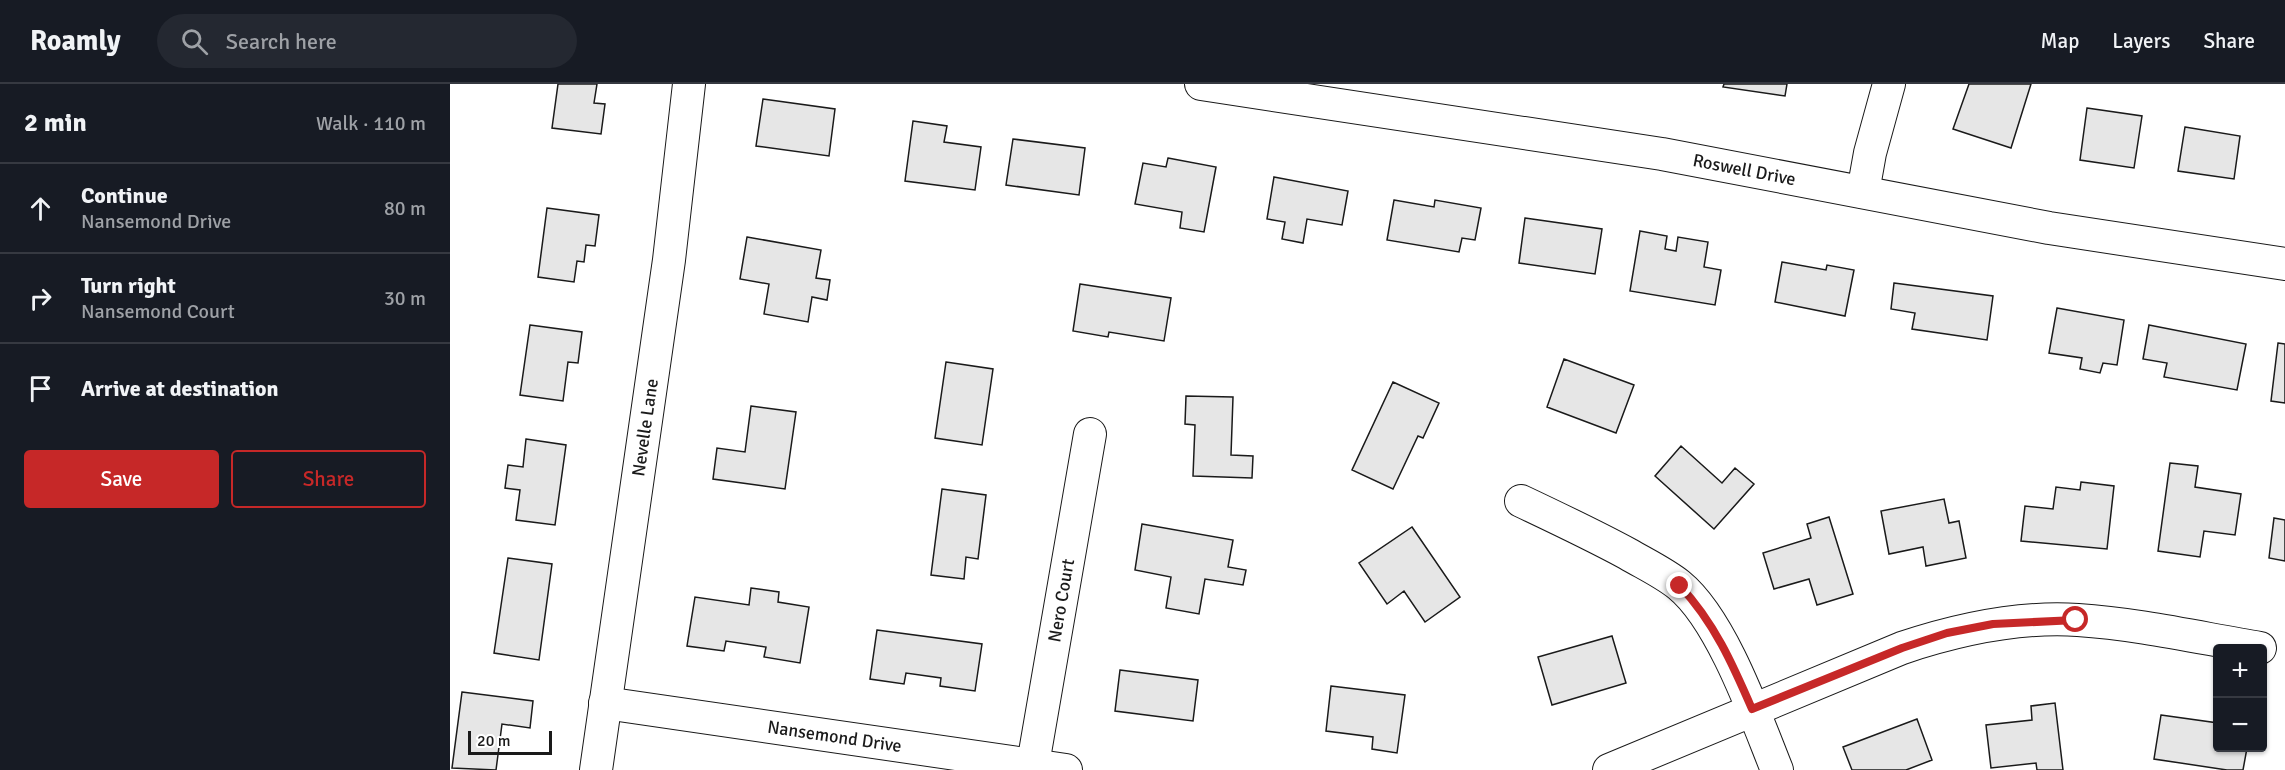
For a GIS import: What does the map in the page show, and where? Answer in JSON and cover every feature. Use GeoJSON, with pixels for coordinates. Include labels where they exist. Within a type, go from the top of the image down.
{"type":"FeatureCollection","features":[{"type":"Feature","properties":{"kind":"street","name":"Nevelle Lane"},"geometry":{"type":"LineString","coordinates":[[596,770],[669,260],[690,84]]}},
{"type":"Feature","properties":{"kind":"street","name":"Roswell Drive"},"geometry":{"type":"LineString","coordinates":[[1201,84],[1662,154],[2049,228],[2285,264]]}},
{"type":"Feature","properties":{"kind":"street"},"geometry":{"type":"LineString","coordinates":[[1863,192],[1889,84]]}},
{"type":"Feature","properties":{"kind":"street","name":"Nero Court"},"geometry":{"type":"LineString","coordinates":[[1033,764],[1090,434]]}},
{"type":"Feature","properties":{"kind":"street"},"geometry":{"type":"LineString","coordinates":[[1521,501],[1587,532],[1662,573],[1680,586],[1699,606],[1729,656],[1777,770]]}},
{"type":"Feature","properties":{"kind":"street"},"geometry":{"type":"LineString","coordinates":[[1609,770],[1902,648],[1947,633],[1993,624],[2076,620],[2127,625],[2233,644]]}},
{"type":"Feature","properties":{"kind":"street"},"geometry":{"type":"LineString","coordinates":[[2267,650],[2285,654]]}},
{"type":"Feature","properties":{"kind":"street","name":"Nansemond Drive"},"geometry":{"type":"LineString","coordinates":[[605,703],[1066,770]]}},
{"type":"Feature","properties":{"kind":"building"},"geometry":{"type":"Polygon","coordinates":[[[558,84],[597,84],[594,103],[605,104],[601,134],[552,128],[558,84]]]}},
{"type":"Feature","properties":{"kind":"building"},"geometry":{"type":"Polygon","coordinates":[[[1724,84],[1787,84],[1785,96],[1723,87],[1724,84]]]}},
{"type":"Feature","properties":{"kind":"building"},"geometry":{"type":"Polygon","coordinates":[[[1969,84],[2031,84],[2011,148],[1953,129],[1969,84]]]}},
{"type":"Feature","properties":{"kind":"building"},"geometry":{"type":"Polygon","coordinates":[[[763,99],[835,109],[829,156],[756,146],[763,99]]]}},
{"type":"Feature","properties":{"kind":"building"},"geometry":{"type":"Polygon","coordinates":[[[2087,108],[2142,116],[2134,168],[2080,160],[2087,108]]]}},
{"type":"Feature","properties":{"kind":"building"},"geometry":{"type":"Polygon","coordinates":[[[913,121],[947,126],[944,142],[981,147],[975,190],[905,181],[913,121]]]}},
{"type":"Feature","properties":{"kind":"building"},"geometry":{"type":"Polygon","coordinates":[[[2185,127],[2240,136],[2234,179],[2178,171],[2185,127]]]}},
{"type":"Feature","properties":{"kind":"building"},"geometry":{"type":"Polygon","coordinates":[[[1013,139],[1085,148],[1079,195],[1006,185],[1013,139]]]}},
{"type":"Feature","properties":{"kind":"building"},"geometry":{"type":"Polygon","coordinates":[[[1168,158],[1216,167],[1204,232],[1180,228],[1182,212],[1135,204],[1143,163],[1166,167],[1168,158]]]}},
{"type":"Feature","properties":{"kind":"building"},"geometry":{"type":"Polygon","coordinates":[[[1274,177],[1348,191],[1342,225],[1307,219],[1303,243],[1282,239],[1285,222],[1267,219],[1274,177]]]}},
{"type":"Feature","properties":{"kind":"building"},"geometry":{"type":"Polygon","coordinates":[[[1394,200],[1434,207],[1435,200],[1481,208],[1475,240],[1462,238],[1459,252],[1387,240],[1394,200]]]}},
{"type":"Feature","properties":{"kind":"building"},"geometry":{"type":"Polygon","coordinates":[[[547,208],[599,215],[595,246],[586,245],[584,262],[577,261],[574,282],[538,277],[547,208]]]}},
{"type":"Feature","properties":{"kind":"building"},"geometry":{"type":"Polygon","coordinates":[[[1525,218],[1602,229],[1595,274],[1519,263],[1525,218]]]}},
{"type":"Feature","properties":{"kind":"building"},"geometry":{"type":"Polygon","coordinates":[[[1640,231],[1667,236],[1665,249],[1676,251],[1678,237],[1708,242],[1704,267],[1721,270],[1715,305],[1630,291],[1640,231]]]}},
{"type":"Feature","properties":{"kind":"building"},"geometry":{"type":"Polygon","coordinates":[[[747,237],[821,250],[816,278],[830,280],[827,300],[812,297],[808,322],[764,314],[769,284],[740,279],[747,237]]]}},
{"type":"Feature","properties":{"kind":"building"},"geometry":{"type":"Polygon","coordinates":[[[1782,262],[1826,270],[1827,265],[1854,270],[1845,316],[1775,302],[1782,262]]]}},
{"type":"Feature","properties":{"kind":"building"},"geometry":{"type":"Polygon","coordinates":[[[1894,283],[1993,296],[1987,340],[1912,329],[1915,313],[1891,309],[1894,283]]]}},
{"type":"Feature","properties":{"kind":"building"},"geometry":{"type":"Polygon","coordinates":[[[1080,284],[1171,298],[1164,341],[1109,332],[1108,337],[1073,331],[1080,284]]]}},
{"type":"Feature","properties":{"kind":"building"},"geometry":{"type":"Polygon","coordinates":[[[2057,308],[2124,320],[2117,365],[2103,363],[2100,373],[2080,369],[2082,358],[2049,353],[2057,308]]]}},
{"type":"Feature","properties":{"kind":"building"},"geometry":{"type":"Polygon","coordinates":[[[530,325],[582,332],[578,363],[568,362],[563,401],[520,395],[530,325]]]}},
{"type":"Feature","properties":{"kind":"building"},"geometry":{"type":"Polygon","coordinates":[[[2149,325],[2246,344],[2237,390],[2164,377],[2167,363],[2143,359],[2149,325]]]}},
{"type":"Feature","properties":{"kind":"building"},"geometry":{"type":"Polygon","coordinates":[[[2278,343],[2285,344],[2285,403],[2271,401],[2278,343]]]}},
{"type":"Feature","properties":{"kind":"building"},"geometry":{"type":"Polygon","coordinates":[[[1564,359],[1634,385],[1616,433],[1547,407],[1564,359]]]}},
{"type":"Feature","properties":{"kind":"building"},"geometry":{"type":"Polygon","coordinates":[[[946,362],[993,369],[982,445],[935,438],[946,362]]]}},
{"type":"Feature","properties":{"kind":"building"},"geometry":{"type":"Polygon","coordinates":[[[1393,382],[1439,403],[1423,438],[1418,436],[1393,489],[1352,470],[1393,382]]]}},
{"type":"Feature","properties":{"kind":"building"},"geometry":{"type":"Polygon","coordinates":[[[1186,396],[1233,397],[1231,455],[1253,456],[1252,478],[1193,476],[1195,425],[1185,424],[1186,396]]]}},
{"type":"Feature","properties":{"kind":"building"},"geometry":{"type":"Polygon","coordinates":[[[751,406],[796,412],[785,489],[713,479],[717,448],[745,452],[751,406]]]}},
{"type":"Feature","properties":{"kind":"building"},"geometry":{"type":"Polygon","coordinates":[[[526,439],[566,445],[555,525],[516,520],[520,490],[505,488],[508,465],[523,467],[526,439]]]}},
{"type":"Feature","properties":{"kind":"building"},"geometry":{"type":"Polygon","coordinates":[[[1681,446],[1722,483],[1735,468],[1754,484],[1714,529],[1655,476],[1681,446]]]}},
{"type":"Feature","properties":{"kind":"building"},"geometry":{"type":"Polygon","coordinates":[[[2170,463],[2198,466],[2195,487],[2241,494],[2235,535],[2204,531],[2200,557],[2158,551],[2170,463]]]}},
{"type":"Feature","properties":{"kind":"building"},"geometry":{"type":"Polygon","coordinates":[[[2081,482],[2114,486],[2107,549],[2021,541],[2025,506],[2053,509],[2056,487],[2080,490],[2081,482]]]}},
{"type":"Feature","properties":{"kind":"building"},"geometry":{"type":"Polygon","coordinates":[[[942,489],[986,495],[978,559],[966,557],[964,579],[931,575],[942,489]]]}},
{"type":"Feature","properties":{"kind":"building"},"geometry":{"type":"Polygon","coordinates":[[[1944,499],[1949,523],[1959,521],[1966,558],[1926,566],[1923,547],[1889,554],[1881,511],[1944,499]]]}},
{"type":"Feature","properties":{"kind":"building"},"geometry":{"type":"Polygon","coordinates":[[[1829,517],[1853,594],[1817,605],[1809,579],[1774,589],[1763,553],[1811,538],[1807,524],[1829,517]]]}},
{"type":"Feature","properties":{"kind":"building"},"geometry":{"type":"Polygon","coordinates":[[[2274,518],[2285,520],[2285,561],[2269,558],[2274,518]]]}},
{"type":"Feature","properties":{"kind":"building"},"geometry":{"type":"Polygon","coordinates":[[[1142,524],[1233,540],[1228,567],[1246,570],[1243,585],[1205,579],[1199,614],[1166,608],[1171,577],[1135,570],[1142,524]]]}},
{"type":"Feature","properties":{"kind":"building"},"geometry":{"type":"Polygon","coordinates":[[[1412,527],[1460,597],[1425,622],[1404,591],[1387,604],[1359,563],[1412,527]]]}},
{"type":"Feature","properties":{"kind":"building"},"geometry":{"type":"Polygon","coordinates":[[[508,558],[552,564],[539,660],[494,653],[508,558]]]}},
{"type":"Feature","properties":{"kind":"building"},"geometry":{"type":"Polygon","coordinates":[[[751,588],[779,592],[778,602],[809,607],[800,663],[764,657],[766,647],[726,641],[724,651],[687,646],[695,597],[749,605],[751,588]]]}},
{"type":"Feature","properties":{"kind":"building"},"geometry":{"type":"Polygon","coordinates":[[[877,630],[982,644],[975,691],[940,686],[941,678],[906,673],[904,684],[870,679],[877,630]]]}},
{"type":"Feature","properties":{"kind":"building"},"geometry":{"type":"Polygon","coordinates":[[[1612,636],[1626,683],[1552,705],[1538,657],[1612,636]]]}},
{"type":"Feature","properties":{"kind":"building"},"geometry":{"type":"Polygon","coordinates":[[[1120,670],[1198,680],[1193,721],[1115,711],[1120,670]]]}},
{"type":"Feature","properties":{"kind":"building"},"geometry":{"type":"Polygon","coordinates":[[[1331,686],[1405,695],[1397,753],[1372,749],[1373,737],[1326,731],[1331,686]]]}},
{"type":"Feature","properties":{"kind":"building"},"geometry":{"type":"Polygon","coordinates":[[[462,692],[533,701],[530,728],[502,724],[496,770],[452,768],[462,692]]]}},
{"type":"Feature","properties":{"kind":"building"},"geometry":{"type":"Polygon","coordinates":[[[2055,703],[2063,770],[2037,770],[2036,763],[1991,768],[1986,725],[2032,720],[2031,706],[2055,703]]]}},
{"type":"Feature","properties":{"kind":"building"},"geometry":{"type":"Polygon","coordinates":[[[2161,715],[2213,722],[2213,752],[2246,752],[2243,770],[2227,770],[2154,759],[2161,715]]]}},
{"type":"Feature","properties":{"kind":"building"},"geometry":{"type":"Polygon","coordinates":[[[1917,719],[1932,760],[1906,770],[1852,770],[1843,747],[1917,719]]]}},
{"type":"Feature","properties":{"kind":"route"},"geometry":{"type":"LineString","coordinates":[[1680,586],[1699,606],[1729,656],[1752,709],[1902,648],[1947,633],[1993,624],[2076,620]]}}]}
